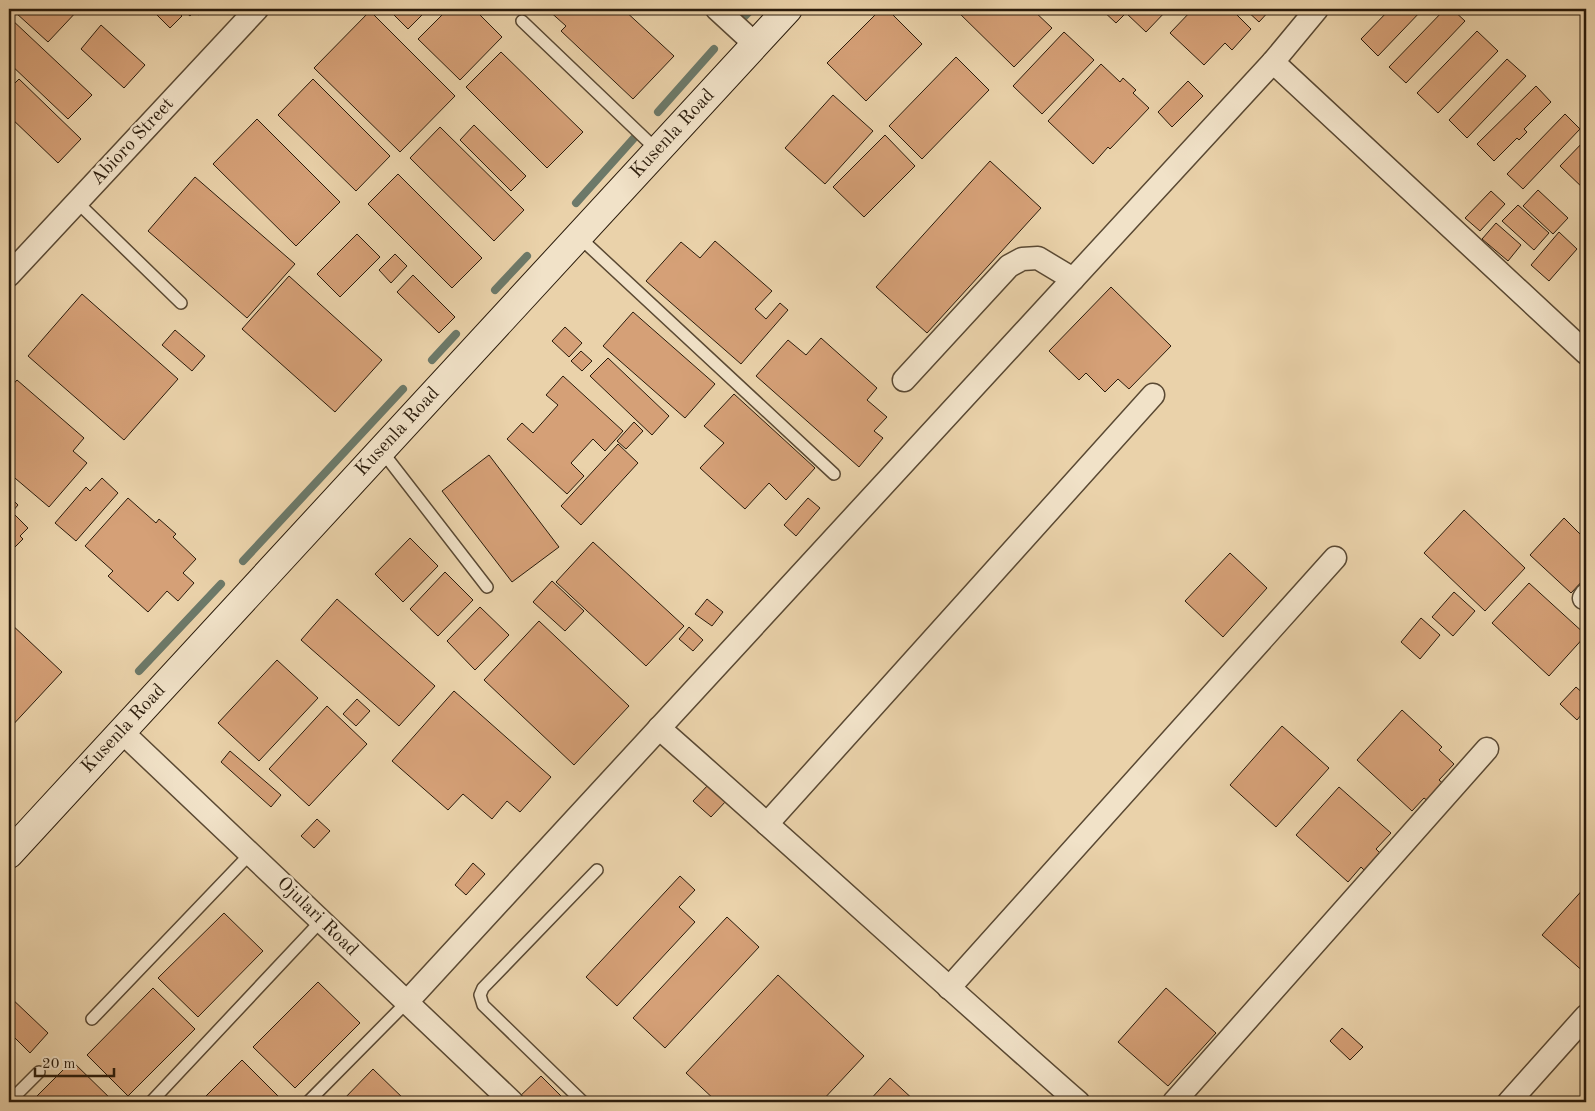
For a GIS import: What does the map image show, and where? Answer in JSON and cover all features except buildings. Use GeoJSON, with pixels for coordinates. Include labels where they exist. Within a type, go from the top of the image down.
{"type":"FeatureCollection","features":[{"type":"Feature","properties":{"kind":"main road","name":"Kusenla Road"},"geometry":{"type":"LineString","coordinates":[[9,854],[788,9]]}},
{"type":"Feature","properties":{"kind":"street","name":"Abioro Street"},"geometry":{"type":"LineString","coordinates":[[9,275],[256,9]]}},
{"type":"Feature","properties":{"kind":"street"},"geometry":{"type":"LineString","coordinates":[[717,9],[755,44]]}},
{"type":"Feature","properties":{"kind":"street"},"geometry":{"type":"LineString","coordinates":[[406,1003],[1273,62],[1317,9]]}},
{"type":"Feature","properties":{"kind":"street"},"geometry":{"type":"LineString","coordinates":[[1273,62],[1586,353]]}},
{"type":"Feature","properties":{"kind":"street"},"geometry":{"type":"LineString","coordinates":[[904,380],[1009,266],[1022,259],[1038,258],[1073,279]]}},
{"type":"Feature","properties":{"kind":"street"},"geometry":{"type":"LineString","coordinates":[[767,824],[1152,395]]}},
{"type":"Feature","properties":{"kind":"street"},"geometry":{"type":"LineString","coordinates":[[949,988],[1335,558]]}},
{"type":"Feature","properties":{"kind":"street"},"geometry":{"type":"LineString","coordinates":[[659,728],[1078,1102]]}},
{"type":"Feature","properties":{"kind":"street","name":"Ojulari Road"},"geometry":{"type":"LineString","coordinates":[[122,732],[512,1102]]}},
{"type":"Feature","properties":{"kind":"street"},"geometry":{"type":"LineString","coordinates":[[1174,1102],[1487,749]]}},
{"type":"Feature","properties":{"kind":"street"},"geometry":{"type":"LineString","coordinates":[[1509,1102],[1586,1016]]}},
{"type":"Feature","properties":{"kind":"lane"},"geometry":{"type":"LineString","coordinates":[[522,21],[657,150]]}},
{"type":"Feature","properties":{"kind":"lane"},"geometry":{"type":"LineString","coordinates":[[77,202],[181,303]]}},
{"type":"Feature","properties":{"kind":"lane"},"geometry":{"type":"LineString","coordinates":[[578,236],[834,474]]}},
{"type":"Feature","properties":{"kind":"lane"},"geometry":{"type":"LineString","coordinates":[[382,450],[487,587]]}},
{"type":"Feature","properties":{"kind":"lane"},"geometry":{"type":"LineString","coordinates":[[92,1019],[250,854]]}},
{"type":"Feature","properties":{"kind":"lane"},"geometry":{"type":"LineString","coordinates":[[583,1102],[483,1005],[480,995],[483,988],[597,870]]}},
{"type":"Feature","properties":{"kind":"lane"},"geometry":{"type":"LineString","coordinates":[[151,1102],[321,921]]}},
{"type":"Feature","properties":{"kind":"lane"},"geometry":{"type":"LineString","coordinates":[[308,1102],[406,1003]]}},
{"type":"Feature","properties":{"kind":"lane"},"geometry":{"type":"LineString","coordinates":[[9,1102],[40,1072]]}},
{"type":"Feature","properties":{"kind":"waterway"},"geometry":{"type":"LineString","coordinates":[[744,17],[752,9]]}},
{"type":"Feature","properties":{"kind":"waterway"},"geometry":{"type":"LineString","coordinates":[[658,112],[714,49]]}},
{"type":"Feature","properties":{"kind":"waterway"},"geometry":{"type":"LineString","coordinates":[[576,203],[635,137]]}},
{"type":"Feature","properties":{"kind":"waterway"},"geometry":{"type":"LineString","coordinates":[[495,290],[527,256]]}},
{"type":"Feature","properties":{"kind":"waterway"},"geometry":{"type":"LineString","coordinates":[[432,360],[456,334]]}},
{"type":"Feature","properties":{"kind":"waterway"},"geometry":{"type":"LineString","coordinates":[[243,561],[403,389]]}},
{"type":"Feature","properties":{"kind":"waterway"},"geometry":{"type":"LineString","coordinates":[[139,671],[221,584]]}}]}
